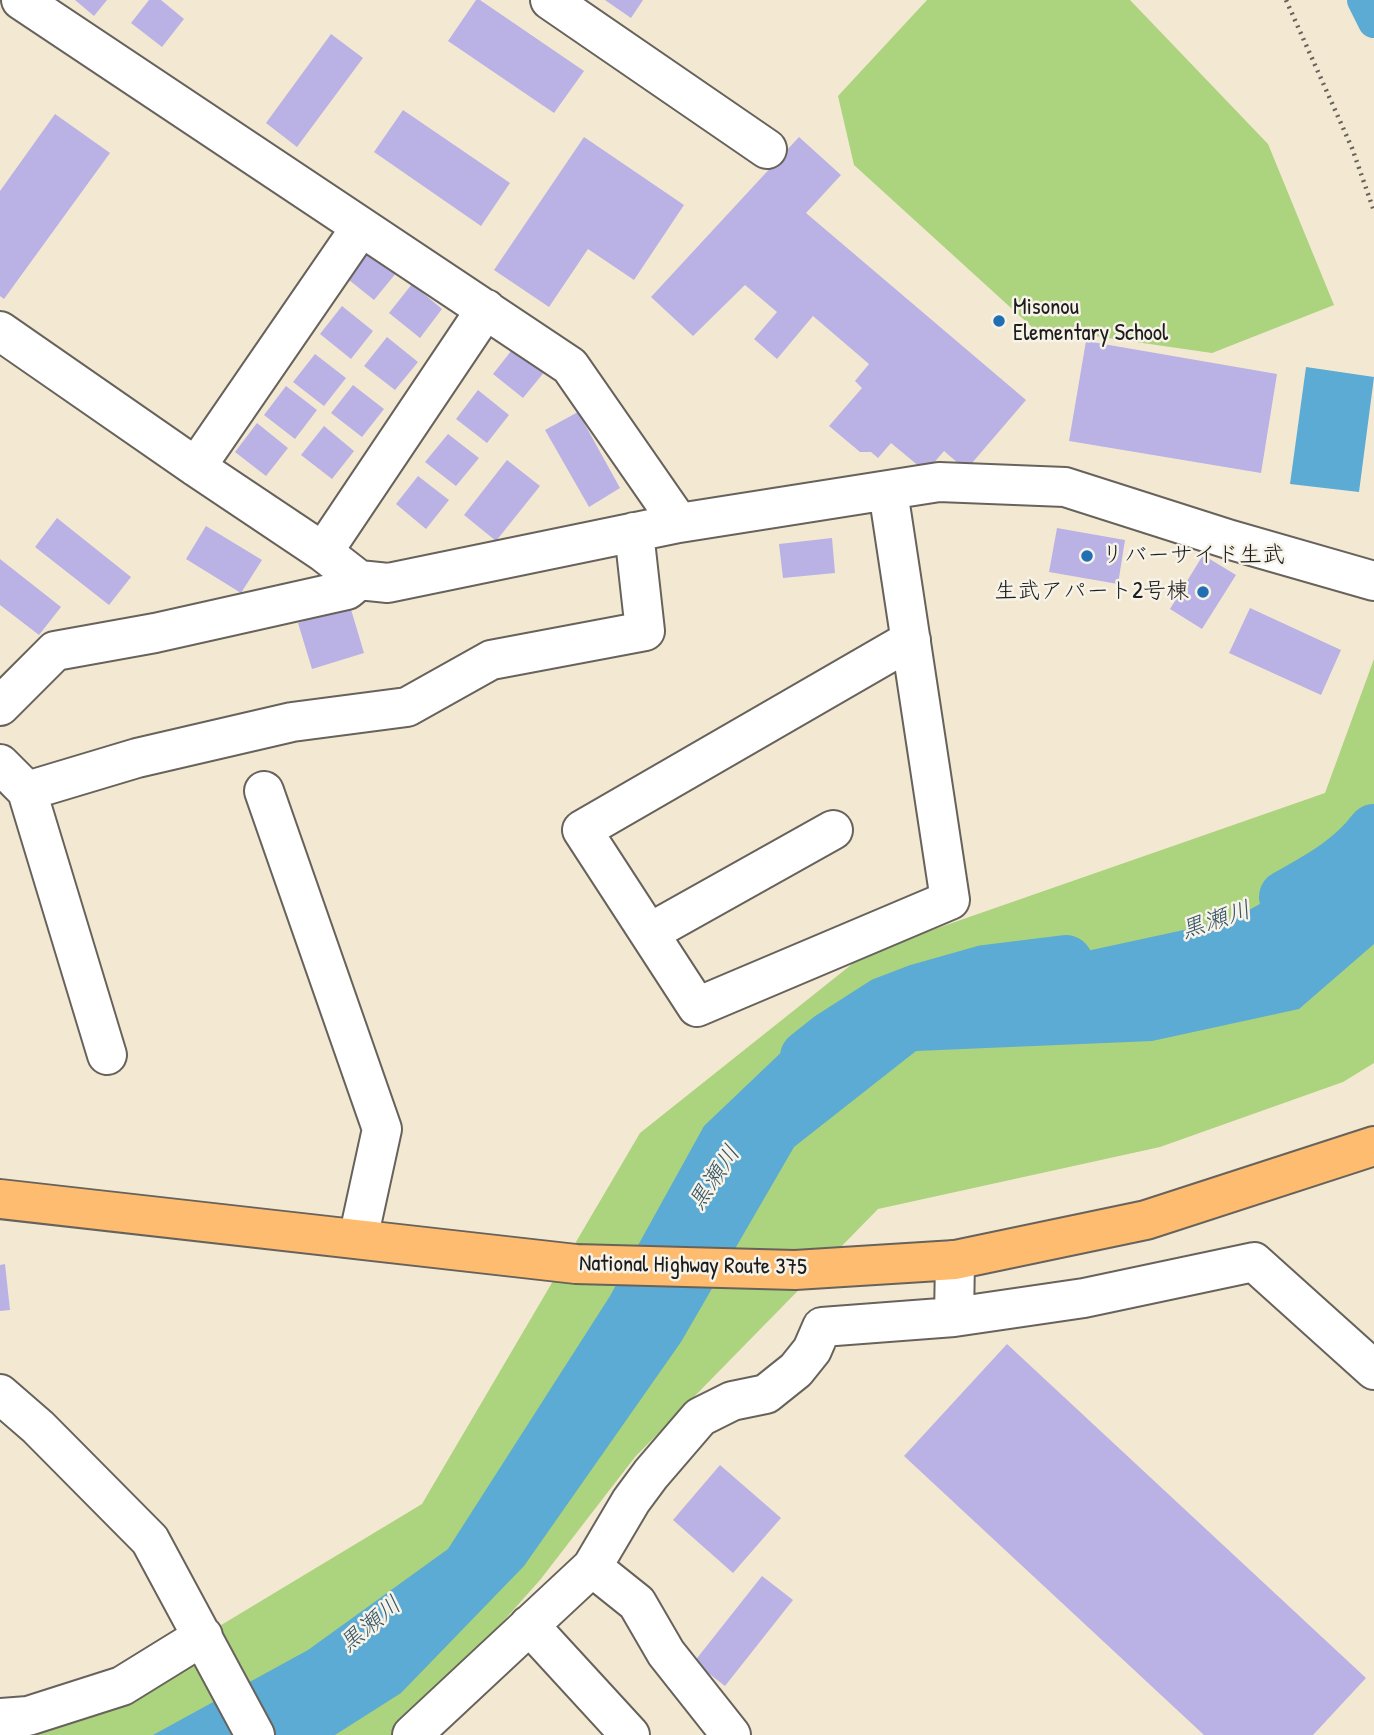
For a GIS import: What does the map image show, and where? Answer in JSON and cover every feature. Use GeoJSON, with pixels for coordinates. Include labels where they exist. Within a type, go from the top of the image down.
{"type":"FeatureCollection","features":[{"type":"Feature","properties":{"kind":"highway","name":"National Highway Route 375"},"geometry":{"type":"LineString","coordinates":[[0,1199],[576,1264],[795,1270],[955,1260],[1146,1220],[1374,1146]]}},
{"type":"Feature","properties":{"kind":"street"},"geometry":{"type":"LineString","coordinates":[[21,0],[570,366],[679,523]]}},
{"type":"Feature","properties":{"kind":"street"},"geometry":{"type":"LineString","coordinates":[[550,0],[767,149]]}},
{"type":"Feature","properties":{"kind":"street"},"geometry":{"type":"LineString","coordinates":[[196,467],[361,227]]}},
{"type":"Feature","properties":{"kind":"street"},"geometry":{"type":"LineString","coordinates":[[323,552],[486,309]]}},
{"type":"Feature","properties":{"kind":"street"},"geometry":{"type":"LineString","coordinates":[[0,331],[323,552],[359,580],[388,583],[679,523],[939,482],[1065,487],[1231,540],[1374,581]]}},
{"type":"Feature","properties":{"kind":"street"},"geometry":{"type":"LineString","coordinates":[[888,491],[911,640],[950,900],[697,1007],[582,830],[911,640]]}},
{"type":"Feature","properties":{"kind":"street"},"geometry":{"type":"LineString","coordinates":[[27,791],[137,758],[292,722],[407,706],[491,660],[645,631],[634,532]]}},
{"type":"Feature","properties":{"kind":"street"},"geometry":{"type":"LineString","coordinates":[[0,706],[55,651],[155,633],[348,590],[359,580]]}},
{"type":"Feature","properties":{"kind":"street"},"geometry":{"type":"LineString","coordinates":[[0,765],[27,791],[107,1055]]}},
{"type":"Feature","properties":{"kind":"street"},"geometry":{"type":"LineString","coordinates":[[264,790],[382,1129],[358,1239]]}},
{"type":"Feature","properties":{"kind":"street"},"geometry":{"type":"LineString","coordinates":[[649,933],[833,830]]}},
{"type":"Feature","properties":{"kind":"street"},"geometry":{"type":"LineString","coordinates":[[954,1317],[955,1260]]}},
{"type":"Feature","properties":{"kind":"street"},"geometry":{"type":"LineString","coordinates":[[412,1735],[592,1567],[638,1492],[700,1417],[732,1401],[766,1394],[796,1370],[811,1350],[822,1327],[954,1317],[1084,1298],[1254,1262],[1374,1370]]}},
{"type":"Feature","properties":{"kind":"street"},"geometry":{"type":"LineString","coordinates":[[0,1394],[38,1427],[150,1540],[255,1735]]}},
{"type":"Feature","properties":{"kind":"street"},"geometry":{"type":"LineString","coordinates":[[592,1567],[636,1603],[666,1653],[730,1735]]}},
{"type":"Feature","properties":{"kind":"street"},"geometry":{"type":"LineString","coordinates":[[529,1625],[630,1735]]}},
{"type":"Feature","properties":{"kind":"street"},"geometry":{"type":"LineString","coordinates":[[0,1718],[29,1716],[122,1686],[203,1636]]}},
{"type":"Feature","properties":{"kind":"path"},"geometry":{"type":"LineString","coordinates":[[1286,0],[1352,148],[1374,211]]}},
{"type":"Feature","properties":{"kind":"green space"},"geometry":{"type":"Polygon","coordinates":[[[927,0],[1130,0],[1268,144],[1334,305],[1212,353],[1032,327],[854,165],[838,96],[927,0]]]}},
{"type":"Feature","properties":{"kind":"green space"},"geometry":{"type":"Polygon","coordinates":[[[1374,659],[1374,1063],[1343,1082],[1160,1147],[878,1209],[635,1457],[540,1580],[426,1708],[392,1735],[0,1735],[203,1636],[422,1504],[640,1133],[866,953],[1325,793],[1374,659]]]}},
{"type":"Feature","properties":{"kind":"water"},"geometry":{"type":"Polygon","coordinates":[[[1306,367],[1374,377],[1359,492],[1290,484],[1306,367]]]}},
{"type":"Feature","properties":{"kind":"water"},"geometry":{"type":"Polygon","coordinates":[[[1374,843],[1374,944],[1299,1009],[1152,1041],[916,1051],[794,1147],[681,1342],[524,1566],[401,1693],[335,1735],[153,1735],[308,1650],[448,1549],[610,1296],[704,1126],[790,1044],[976,975],[1230,920],[1374,843]]]}},
{"type":"Feature","properties":{"kind":"building"},"geometry":{"type":"Polygon","coordinates":[[[75,0],[107,0],[94,16],[75,0]]]}},
{"type":"Feature","properties":{"kind":"building"},"geometry":{"type":"Polygon","coordinates":[[[149,0],[161,0],[184,19],[162,47],[131,23],[149,0]]]}},
{"type":"Feature","properties":{"kind":"building"},"geometry":{"type":"Polygon","coordinates":[[[476,0],[480,0],[584,71],[554,113],[448,41],[476,0]]]}},
{"type":"Feature","properties":{"kind":"building"},"geometry":{"type":"Polygon","coordinates":[[[605,0],[643,0],[631,18],[605,0]]]}},
{"type":"Feature","properties":{"kind":"building"},"geometry":{"type":"Polygon","coordinates":[[[331,34],[363,58],[297,147],[266,123],[331,34]]]}},
{"type":"Feature","properties":{"kind":"building"},"geometry":{"type":"Polygon","coordinates":[[[403,110],[510,183],[481,226],[374,152],[403,110]]]}},
{"type":"Feature","properties":{"kind":"building"},"geometry":{"type":"Polygon","coordinates":[[[55,114],[110,153],[4,299],[0,296],[0,191],[55,114]]]}},
{"type":"Feature","properties":{"kind":"building"},"geometry":{"type":"Polygon","coordinates":[[[584,137],[684,205],[634,280],[588,249],[549,307],[494,270],[584,137]]]}},
{"type":"Feature","properties":{"kind":"building"},"geometry":{"type":"Polygon","coordinates":[[[799,137],[841,175],[806,213],[1026,400],[966,470],[944,451],[926,472],[891,443],[878,458],[871,452],[860,452],[829,426],[862,388],[855,381],[869,364],[813,316],[777,359],[754,339],[777,312],[745,285],[693,336],[651,297],[799,137]]]}},
{"type":"Feature","properties":{"kind":"building"},"geometry":{"type":"Polygon","coordinates":[[[366,248],[397,272],[374,300],[344,276],[366,248]]]}},
{"type":"Feature","properties":{"kind":"building"},"geometry":{"type":"Polygon","coordinates":[[[412,284],[442,309],[420,338],[389,313],[412,284]]]}},
{"type":"Feature","properties":{"kind":"building"},"geometry":{"type":"Polygon","coordinates":[[[342,306],[373,331],[351,359],[320,334],[342,306]]]}},
{"type":"Feature","properties":{"kind":"building"},"geometry":{"type":"Polygon","coordinates":[[[387,337],[418,362],[395,390],[364,366],[387,337]]]}},
{"type":"Feature","properties":{"kind":"building"},"geometry":{"type":"Polygon","coordinates":[[[1086,341],[1277,374],[1261,473],[1069,441],[1086,341]]]}},
{"type":"Feature","properties":{"kind":"building"},"geometry":{"type":"Polygon","coordinates":[[[515,346],[546,370],[523,398],[493,374],[515,346]]]}},
{"type":"Feature","properties":{"kind":"building"},"geometry":{"type":"Polygon","coordinates":[[[315,354],[346,378],[324,406],[293,382],[315,354]]]}},
{"type":"Feature","properties":{"kind":"building"},"geometry":{"type":"Polygon","coordinates":[[[353,385],[384,409],[362,437],[331,413],[353,385]]]}},
{"type":"Feature","properties":{"kind":"building"},"geometry":{"type":"Polygon","coordinates":[[[286,386],[317,410],[295,439],[264,415],[286,386]]]}},
{"type":"Feature","properties":{"kind":"building"},"geometry":{"type":"Polygon","coordinates":[[[478,390],[509,415],[487,443],[456,419],[478,390]]]}},
{"type":"Feature","properties":{"kind":"building"},"geometry":{"type":"Polygon","coordinates":[[[578,412],[620,488],[589,507],[545,430],[578,412]]]}},
{"type":"Feature","properties":{"kind":"building"},"geometry":{"type":"Polygon","coordinates":[[[257,423],[288,448],[266,476],[235,452],[257,423]]]}},
{"type":"Feature","properties":{"kind":"building"},"geometry":{"type":"Polygon","coordinates":[[[324,426],[354,451],[332,479],[301,455],[324,426]]]}},
{"type":"Feature","properties":{"kind":"building"},"geometry":{"type":"Polygon","coordinates":[[[448,434],[479,458],[456,486],[425,462],[448,434]]]}},
{"type":"Feature","properties":{"kind":"building"},"geometry":{"type":"Polygon","coordinates":[[[507,460],[540,486],[496,541],[464,515],[507,460]]]}},
{"type":"Feature","properties":{"kind":"building"},"geometry":{"type":"Polygon","coordinates":[[[418,476],[449,500],[426,529],[396,504],[418,476]]]}},
{"type":"Feature","properties":{"kind":"building"},"geometry":{"type":"Polygon","coordinates":[[[57,518],[131,577],[109,605],[35,547],[57,518]]]}},
{"type":"Feature","properties":{"kind":"building"},"geometry":{"type":"Polygon","coordinates":[[[206,526],[262,560],[241,593],[186,559],[206,526]]]}},
{"type":"Feature","properties":{"kind":"building","name":"リバーサイド生武"},"geometry":{"type":"Polygon","coordinates":[[[1057,528],[1125,540],[1118,584],[1049,572],[1057,528]]]}},
{"type":"Feature","properties":{"kind":"building"},"geometry":{"type":"Polygon","coordinates":[[[832,538],[835,573],[783,578],[779,544],[832,538]]]}},
{"type":"Feature","properties":{"kind":"building","name":"生武アパート2号棟"},"geometry":{"type":"Polygon","coordinates":[[[1203,555],[1236,575],[1202,629],[1170,609],[1203,555]]]}},
{"type":"Feature","properties":{"kind":"building"},"geometry":{"type":"Polygon","coordinates":[[[0,559],[61,607],[39,635],[0,605],[0,559]]]}},
{"type":"Feature","properties":{"kind":"building"},"geometry":{"type":"Polygon","coordinates":[[[350,606],[364,653],[312,669],[298,623],[350,606]]]}},
{"type":"Feature","properties":{"kind":"building"},"geometry":{"type":"Polygon","coordinates":[[[1250,608],[1341,650],[1321,695],[1229,653],[1250,608]]]}},
{"type":"Feature","properties":{"kind":"building"},"geometry":{"type":"Polygon","coordinates":[[[5,1264],[10,1310],[0,1311],[0,1265],[5,1264]]]}},
{"type":"Feature","properties":{"kind":"building"},"geometry":{"type":"Polygon","coordinates":[[[1007,1344],[1366,1678],[1313,1735],[1204,1735],[904,1456],[1007,1344]]]}},
{"type":"Feature","properties":{"kind":"building"},"geometry":{"type":"Polygon","coordinates":[[[720,1465],[781,1518],[733,1573],[673,1520],[720,1465]]]}},
{"type":"Feature","properties":{"kind":"building"},"geometry":{"type":"Polygon","coordinates":[[[762,1576],[793,1600],[725,1686],[694,1662],[762,1576]]]}},
{"type":"Feature","properties":{"kind":"waterway"},"geometry":{"type":"LineString","coordinates":[[1363,0],[1374,22]]}},
{"type":"Feature","properties":{"kind":"waterway","name":"黒瀬川"},"geometry":{"type":"LineString","coordinates":[[1286,897],[1345,860],[1374,831]]}},
{"type":"Feature","properties":{"kind":"waterway","name":"黒瀬川"},"geometry":{"type":"LineString","coordinates":[[807,1057],[884,1004],[918,991],[985,972],[1066,962]]}},
{"type":"Feature","properties":{"kind":"place","name":"Misonou Elementary School"},"geometry":{"type":"Point","coordinates":[999,321]}},
{"type":"Feature","properties":{"kind":"place","name":"リバーサイド生武"},"geometry":{"type":"Point","coordinates":[1087,556]}},
{"type":"Feature","properties":{"kind":"place","name":"生武アパート2号棟"},"geometry":{"type":"Point","coordinates":[1203,592]}}]}
